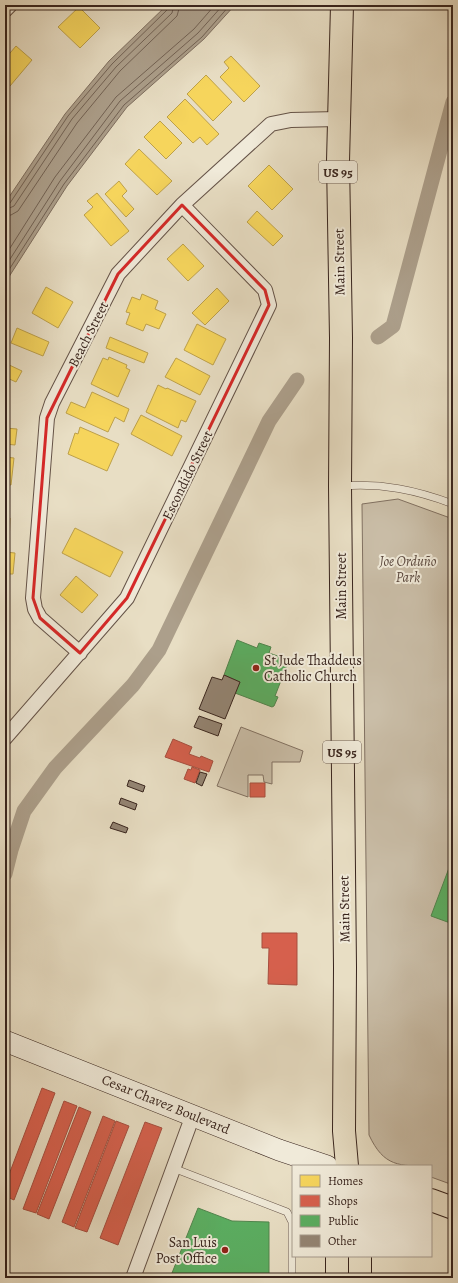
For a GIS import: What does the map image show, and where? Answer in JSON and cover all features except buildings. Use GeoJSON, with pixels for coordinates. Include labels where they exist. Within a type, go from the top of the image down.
{"type":"FeatureCollection","features":[{"type":"Feature","properties":{"kind":"highway","name":"Main Street"},"geometry":{"type":"LineString","coordinates":[[342,5],[338,119],[345,967],[344,1131],[347,1165]]}},
{"type":"Feature","properties":{"kind":"highway"},"geometry":{"type":"LineString","coordinates":[[432,1200],[453,1208]]}},
{"type":"Feature","properties":{"kind":"highway"},"geometry":{"type":"LineString","coordinates":[[337,1257],[337,1278]]}},
{"type":"Feature","properties":{"kind":"highway"},"geometry":{"type":"LineString","coordinates":[[360,1257],[360,1278]]}},
{"type":"Feature","properties":{"kind":"street"},"geometry":{"type":"LineString","coordinates":[[5,10],[10,5]]}},
{"type":"Feature","properties":{"kind":"street","name":"Beach Street"},"geometry":{"type":"LineString","coordinates":[[80,653],[40,618],[35,609],[33,598],[47,418],[52,403],[118,274],[182,205],[271,124],[291,120],[338,119]]}},
{"type":"Feature","properties":{"kind":"street","name":"Escondido Street"},"geometry":{"type":"LineString","coordinates":[[5,738],[11,729],[80,653],[127,598],[269,304],[265,290],[182,205]]}},
{"type":"Feature","properties":{"kind":"street","name":"Cesar Chavez Boulevard"},"geometry":{"type":"LineString","coordinates":[[5,1041],[279,1150],[325,1165]]}},
{"type":"Feature","properties":{"kind":"street"},"geometry":{"type":"LineString","coordinates":[[133,1278],[193,1115]]}},
{"type":"Feature","properties":{"kind":"lane"},"geometry":{"type":"LineString","coordinates":[[340,486],[364,484],[392,486],[428,494],[453,504]]}},
{"type":"Feature","properties":{"kind":"lane"},"geometry":{"type":"LineString","coordinates":[[173,1168],[287,1212],[292,1222],[292,1278]]}},
{"type":"Feature","properties":{"kind":"highlighted area"},"geometry":{"type":"Polygon","coordinates":[[[182,205],[265,290],[269,305],[127,598],[80,653],[40,618],[33,598],[47,418],[118,274],[182,205]]]}},
{"type":"Feature","properties":{"kind":"green space","name":"Joe Orduño Park"},"geometry":{"type":"Polygon","coordinates":[[[398,499],[453,519],[453,1185],[432,1177],[432,1165],[401,1165],[387,1159],[375,1146],[369,1135],[362,504],[398,499]]]}},
{"type":"Feature","properties":{"kind":"green space"},"geometry":{"type":"Polygon","coordinates":[[[241,727],[303,751],[300,762],[272,762],[272,784],[264,782],[263,775],[248,775],[248,797],[217,786],[241,727]]]}},
{"type":"Feature","properties":{"kind":"water"},"geometry":{"type":"Polygon","coordinates":[[[167,5],[235,5],[204,39],[127,107],[67,186],[5,283],[5,203],[65,114],[109,61],[167,5]]]}},
{"type":"Feature","properties":{"kind":"waterway"},"geometry":{"type":"LineString","coordinates":[[378,337],[393,326],[453,102]]}},
{"type":"Feature","properties":{"kind":"waterway"},"geometry":{"type":"LineString","coordinates":[[5,874],[24,811],[55,768],[133,685],[159,650],[269,421],[297,380]]}},
{"type":"Feature","properties":{"kind":"place","name":"St Jude Thaddeus Catholic Church"},"geometry":{"type":"Point","coordinates":[256,668]}},
{"type":"Feature","properties":{"kind":"place","name":"San Luis Post Office"},"geometry":{"type":"Point","coordinates":[225,1250]}}]}
